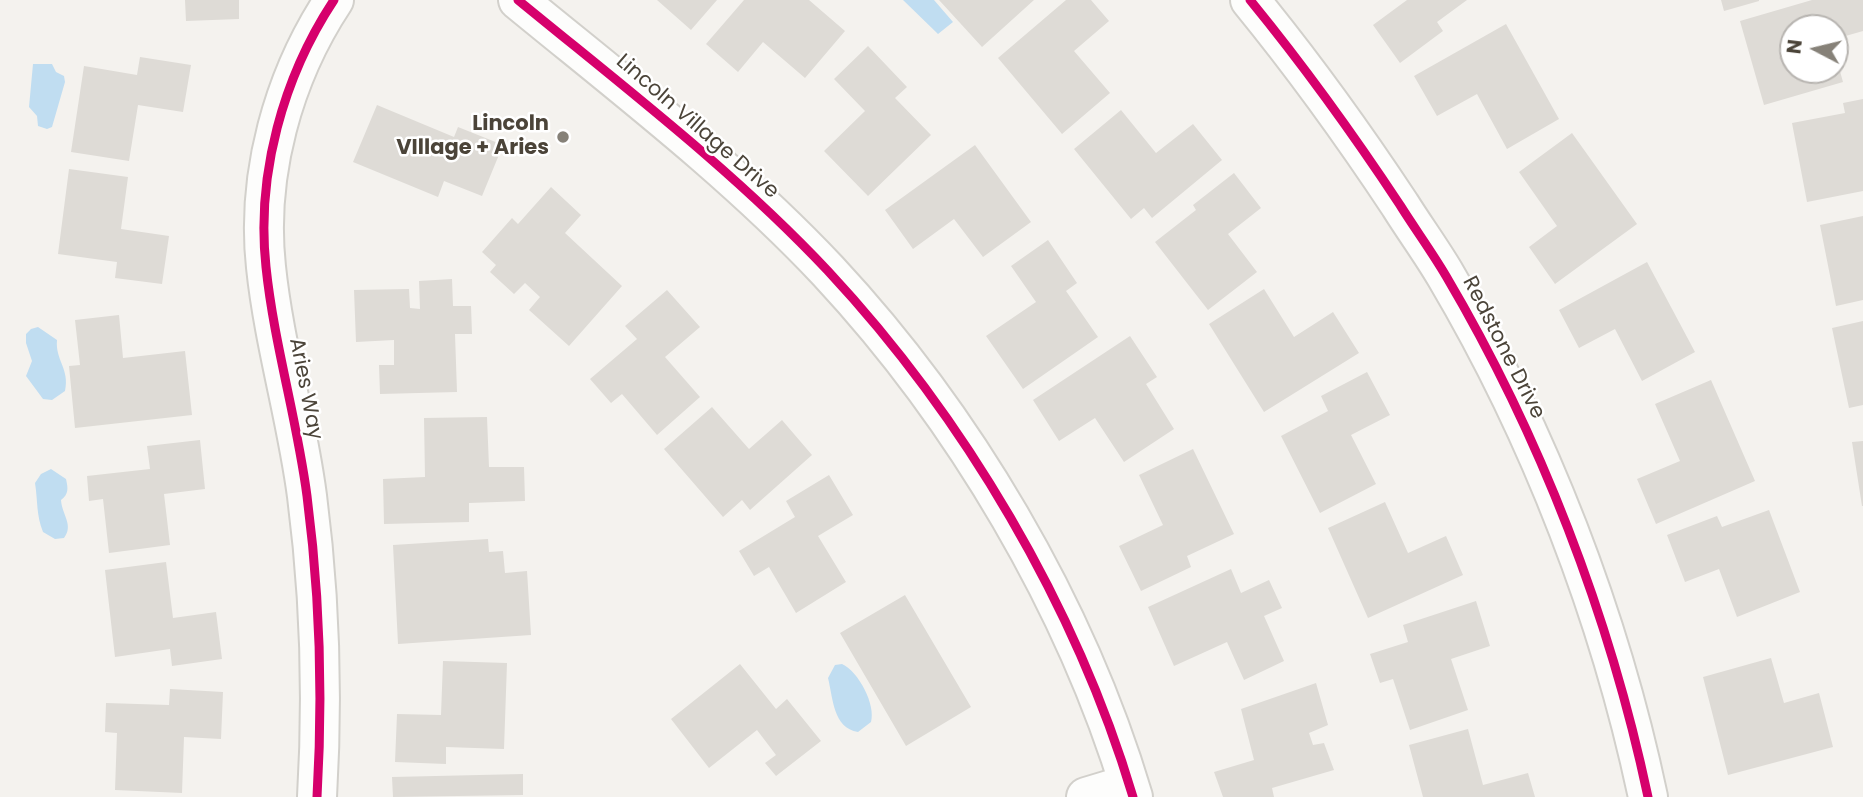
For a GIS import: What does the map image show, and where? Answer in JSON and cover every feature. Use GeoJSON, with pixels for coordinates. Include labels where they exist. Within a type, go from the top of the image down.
{"type":"FeatureCollection","features":[{"type":"Feature","properties":{"kind":"street","name":"Aries Way"},"geometry":{"type":"LineString","coordinates":[[317,797],[321,734],[317,588],[306,493],[272,311],[266,264],[264,213],[270,163],[281,114],[298,65],[321,19],[334,0]]}},
{"type":"Feature","properties":{"kind":"street","name":"Lincoln Village Drive"},"geometry":{"type":"LineString","coordinates":[[518,0],[760,203],[828,271],[892,345],[957,434],[1002,504],[1048,588],[1089,676],[1131,791]]}},
{"type":"Feature","properties":{"kind":"street","name":"Redstone Drive"},"geometry":{"type":"LineString","coordinates":[[1250,0],[1300,60],[1350,130],[1446,276],[1505,386],[1556,499],[1600,615],[1635,734],[1648,797]]}},
{"type":"Feature","properties":{"kind":"street"},"geometry":{"type":"LineString","coordinates":[[1087,797],[1131,791]]}},
{"type":"Feature","properties":{"kind":"water"},"geometry":{"type":"Polygon","coordinates":[[[903,0],[934,0],[953,22],[938,34],[903,0]]]}},
{"type":"Feature","properties":{"kind":"water"},"geometry":{"type":"Polygon","coordinates":[[[33,64],[52,64],[56,72],[64,76],[65,82],[52,127],[47,129],[38,126],[37,116],[29,107],[33,64]]]}},
{"type":"Feature","properties":{"kind":"water"},"geometry":{"type":"Polygon","coordinates":[[[38,327],[57,340],[58,353],[66,377],[65,391],[52,400],[43,399],[26,376],[32,361],[26,334],[38,327]]]}},
{"type":"Feature","properties":{"kind":"water"},"geometry":{"type":"Polygon","coordinates":[[[51,469],[67,482],[67,493],[61,500],[68,524],[64,538],[55,539],[43,532],[39,519],[35,483],[41,474],[51,469]]]}},
{"type":"Feature","properties":{"kind":"water"},"geometry":{"type":"Polygon","coordinates":[[[842,664],[860,681],[869,698],[871,722],[858,732],[843,725],[833,703],[828,678],[835,665],[842,664]]]}},
{"type":"Feature","properties":{"kind":"building"},"geometry":{"type":"Polygon","coordinates":[[[185,0],[239,0],[239,19],[186,21],[185,0]]]}},
{"type":"Feature","properties":{"kind":"building"},"geometry":{"type":"Polygon","coordinates":[[[657,0],[717,0],[691,30],[657,0]]]}},
{"type":"Feature","properties":{"kind":"building"},"geometry":{"type":"Polygon","coordinates":[[[744,0],[809,0],[845,31],[805,78],[763,42],[738,72],[706,44],[744,0]]]}},
{"type":"Feature","properties":{"kind":"building"},"geometry":{"type":"Polygon","coordinates":[[[939,0],[1034,0],[982,47],[939,0]]]}},
{"type":"Feature","properties":{"kind":"building"},"geometry":{"type":"Polygon","coordinates":[[[1066,0],[1091,0],[1109,21],[1074,51],[1110,93],[1062,134],[998,58],[1066,0]]]}},
{"type":"Feature","properties":{"kind":"building"},"geometry":{"type":"Polygon","coordinates":[[[1407,0],[1467,0],[1437,22],[1443,31],[1400,63],[1373,25],[1407,0]]]}},
{"type":"Feature","properties":{"kind":"building"},"geometry":{"type":"Polygon","coordinates":[[[1721,0],[1759,0],[1759,1],[1724,11],[1721,0]]]}},
{"type":"Feature","properties":{"kind":"building"},"geometry":{"type":"Polygon","coordinates":[[[1812,0],[1863,0],[1863,31],[1849,35],[1849,14],[1779,14],[1779,84],[1836,84],[1764,105],[1740,21],[1812,0]]]}},
{"type":"Feature","properties":{"kind":"building"},"geometry":{"type":"Polygon","coordinates":[[[1506,24],[1559,119],[1507,149],[1477,94],[1437,116],[1414,76],[1506,24]]]}},
{"type":"Feature","properties":{"kind":"building"},"geometry":{"type":"Polygon","coordinates":[[[868,46],[907,87],[895,98],[931,135],[868,196],[824,151],[865,111],[834,79],[868,46]]]}},
{"type":"Feature","properties":{"kind":"building"},"geometry":{"type":"Polygon","coordinates":[[[140,57],[191,65],[183,112],[138,105],[129,161],[71,152],[84,66],[137,75],[140,57]]]}},
{"type":"Feature","properties":{"kind":"building"},"geometry":{"type":"Polygon","coordinates":[[[1863,99],[1863,191],[1807,202],[1792,123],[1845,113],[1843,103],[1863,99]]]}},
{"type":"Feature","properties":{"kind":"building"},"geometry":{"type":"Polygon","coordinates":[[[377,105],[454,137],[458,127],[503,145],[482,196],[444,181],[438,197],[353,162],[377,105]]]}},
{"type":"Feature","properties":{"kind":"building"},"geometry":{"type":"Polygon","coordinates":[[[1121,110],[1156,153],[1193,124],[1222,160],[1152,218],[1144,208],[1131,219],[1074,149],[1121,110]]]}},
{"type":"Feature","properties":{"kind":"building"},"geometry":{"type":"Polygon","coordinates":[[[1572,133],[1637,224],[1555,284],[1529,247],[1557,226],[1519,172],[1572,133]]]}},
{"type":"Feature","properties":{"kind":"building"},"geometry":{"type":"Polygon","coordinates":[[[975,145],[1031,222],[983,257],[954,219],[913,249],[885,210],[975,145]]]}},
{"type":"Feature","properties":{"kind":"building"},"geometry":{"type":"Polygon","coordinates":[[[69,169],[128,177],[121,229],[169,236],[162,284],[115,278],[117,262],[58,254],[69,169]]]}},
{"type":"Feature","properties":{"kind":"building"},"geometry":{"type":"Polygon","coordinates":[[[1234,173],[1261,208],[1228,234],[1257,272],[1208,310],[1155,242],[1196,210],[1193,205],[1234,173]]]}},
{"type":"Feature","properties":{"kind":"building"},"geometry":{"type":"Polygon","coordinates":[[[551,187],[581,215],[565,233],[622,286],[569,346],[529,310],[540,297],[525,283],[514,294],[490,272],[496,265],[482,252],[512,218],[518,224],[551,187]]]}},
{"type":"Feature","properties":{"kind":"building"},"geometry":{"type":"Polygon","coordinates":[[[1863,216],[1863,300],[1836,306],[1820,225],[1863,216]]]}},
{"type":"Feature","properties":{"kind":"building"},"geometry":{"type":"Polygon","coordinates":[[[1048,240],[1077,283],[1066,291],[1098,337],[1023,389],[986,336],[1036,302],[1011,266],[1048,240]]]}},
{"type":"Feature","properties":{"kind":"building"},"geometry":{"type":"Polygon","coordinates":[[[1647,262],[1695,352],[1642,381],[1615,329],[1579,348],[1559,310],[1647,262]]]}},
{"type":"Feature","properties":{"kind":"building"},"geometry":{"type":"Polygon","coordinates":[[[452,279],[453,306],[471,306],[472,334],[455,334],[457,392],[380,394],[379,365],[394,365],[394,340],[356,342],[354,290],[409,289],[410,308],[420,309],[419,281],[452,279]]]}},
{"type":"Feature","properties":{"kind":"building"},"geometry":{"type":"Polygon","coordinates":[[[1264,289],[1294,337],[1333,312],[1359,353],[1264,412],[1209,324],[1264,289]]]}},
{"type":"Feature","properties":{"kind":"building"},"geometry":{"type":"Polygon","coordinates":[[[667,290],[700,327],[665,357],[700,397],[657,435],[622,394],[611,403],[590,379],[637,339],[625,326],[667,290]]]}},
{"type":"Feature","properties":{"kind":"building"},"geometry":{"type":"Polygon","coordinates":[[[119,315],[123,358],[185,351],[192,415],[75,428],[69,366],[80,365],[75,320],[119,315]]]}},
{"type":"Feature","properties":{"kind":"building"},"geometry":{"type":"Polygon","coordinates":[[[1863,321],[1863,405],[1849,408],[1832,328],[1863,321]]]}},
{"type":"Feature","properties":{"kind":"building"},"geometry":{"type":"Polygon","coordinates":[[[1130,336],[1157,377],[1146,384],[1174,429],[1124,462],[1095,418],[1059,441],[1033,400],[1130,336]]]}},
{"type":"Feature","properties":{"kind":"building"},"geometry":{"type":"Polygon","coordinates":[[[1367,372],[1390,415],[1351,435],[1376,484],[1320,513],[1281,436],[1328,411],[1321,396],[1367,372]]]}},
{"type":"Feature","properties":{"kind":"building"},"geometry":{"type":"Polygon","coordinates":[[[1711,380],[1755,481],[1656,524],[1637,479],[1680,461],[1655,404],[1711,380]]]}},
{"type":"Feature","properties":{"kind":"building"},"geometry":{"type":"Polygon","coordinates":[[[712,407],[749,449],[782,420],[812,455],[750,510],[742,500],[723,517],[664,449],[712,407]]]}},
{"type":"Feature","properties":{"kind":"building"},"geometry":{"type":"Polygon","coordinates":[[[487,417],[489,467],[524,467],[525,501],[469,503],[469,522],[384,524],[383,479],[425,477],[424,418],[487,417]]]}},
{"type":"Feature","properties":{"kind":"building"},"geometry":{"type":"Polygon","coordinates":[[[200,440],[205,489],[164,494],[170,545],[109,553],[103,499],[89,501],[87,476],[150,469],[147,446],[200,440]]]}},
{"type":"Feature","properties":{"kind":"building"},"geometry":{"type":"Polygon","coordinates":[[[1863,441],[1863,506],[1862,506],[1852,442],[1863,441]]]}},
{"type":"Feature","properties":{"kind":"building"},"geometry":{"type":"Polygon","coordinates":[[[1193,449],[1234,534],[1187,556],[1191,567],[1141,591],[1119,546],[1163,525],[1139,475],[1193,449]]]}},
{"type":"Feature","properties":{"kind":"building"},"geometry":{"type":"Polygon","coordinates":[[[829,475],[853,515],[818,536],[846,582],[796,613],[769,567],[754,576],[739,551],[795,517],[786,501],[829,475]]]}},
{"type":"Feature","properties":{"kind":"building"},"geometry":{"type":"Polygon","coordinates":[[[1385,502],[1408,553],[1446,536],[1463,575],[1368,618],[1328,528],[1385,502]]]}},
{"type":"Feature","properties":{"kind":"building"},"geometry":{"type":"Polygon","coordinates":[[[1769,510],[1800,592],[1737,617],[1719,569],[1685,582],[1667,535],[1717,516],[1722,527],[1769,510]]]}},
{"type":"Feature","properties":{"kind":"building"},"geometry":{"type":"Polygon","coordinates":[[[488,539],[489,552],[503,551],[505,573],[527,571],[531,635],[398,644],[393,545],[488,539]]]}},
{"type":"Feature","properties":{"kind":"building"},"geometry":{"type":"Polygon","coordinates":[[[166,562],[173,618],[216,612],[222,659],[172,666],[170,649],[115,657],[105,570],[166,562]]]}},
{"type":"Feature","properties":{"kind":"building"},"geometry":{"type":"Polygon","coordinates":[[[1231,569],[1241,593],[1269,580],[1282,608],[1264,616],[1284,661],[1244,680],[1227,642],[1174,666],[1148,607],[1231,569]]]}},
{"type":"Feature","properties":{"kind":"building"},"geometry":{"type":"Polygon","coordinates":[[[905,595],[971,707],[906,746],[840,633],[905,595]]]}},
{"type":"Feature","properties":{"kind":"building"},"geometry":{"type":"Polygon","coordinates":[[[1476,601],[1490,646],[1451,659],[1468,710],[1410,730],[1393,679],[1380,683],[1370,654],[1408,642],[1403,625],[1476,601]]]}},
{"type":"Feature","properties":{"kind":"building"},"geometry":{"type":"Polygon","coordinates":[[[1771,658],[1784,703],[1819,693],[1833,747],[1728,775],[1703,677],[1771,658]]]}},
{"type":"Feature","properties":{"kind":"building"},"geometry":{"type":"Polygon","coordinates":[[[443,661],[507,663],[504,749],[446,747],[446,764],[395,762],[397,714],[441,715],[443,661]]]}},
{"type":"Feature","properties":{"kind":"building"},"geometry":{"type":"Polygon","coordinates":[[[740,664],[776,709],[787,699],[821,741],[776,776],[765,763],[776,755],[757,730],[709,768],[671,719],[740,664]]]}},
{"type":"Feature","properties":{"kind":"building"},"geometry":{"type":"Polygon","coordinates":[[[1316,683],[1328,725],[1309,733],[1313,745],[1324,743],[1334,770],[1272,788],[1274,797],[1223,797],[1214,772],[1254,760],[1241,709],[1316,683]]]}},
{"type":"Feature","properties":{"kind":"building"},"geometry":{"type":"Polygon","coordinates":[[[170,689],[223,692],[221,739],[184,737],[182,793],[115,790],[117,733],[105,732],[106,703],[169,705],[170,689]]]}},
{"type":"Feature","properties":{"kind":"building"},"geometry":{"type":"Polygon","coordinates":[[[1468,729],[1483,785],[1528,773],[1535,797],[1423,797],[1409,745],[1468,729]]]}},
{"type":"Feature","properties":{"kind":"building"},"geometry":{"type":"Polygon","coordinates":[[[523,774],[523,795],[393,797],[392,777],[523,774]]]}},
{"type":"Feature","properties":{"kind":"cycle path"},"geometry":{"type":"LineString","coordinates":[[317,797],[320,721],[315,571],[303,467],[270,296],[264,232],[270,162],[287,94],[300,61],[334,0]]}},
{"type":"Feature","properties":{"kind":"cycle path"},"geometry":{"type":"LineString","coordinates":[[518,0],[717,164],[792,234],[878,328],[925,388],[1010,517],[1047,585],[1109,726],[1133,797]]}},
{"type":"Feature","properties":{"kind":"cycle path"},"geometry":{"type":"LineString","coordinates":[[1250,0],[1346,126],[1429,249],[1512,399],[1568,529],[1592,595],[1614,662],[1648,797]]}},
{"type":"Feature","properties":{"kind":"place","name":"Lincoln VIllage + Aries"},"geometry":{"type":"Point","coordinates":[563,137]}}]}
